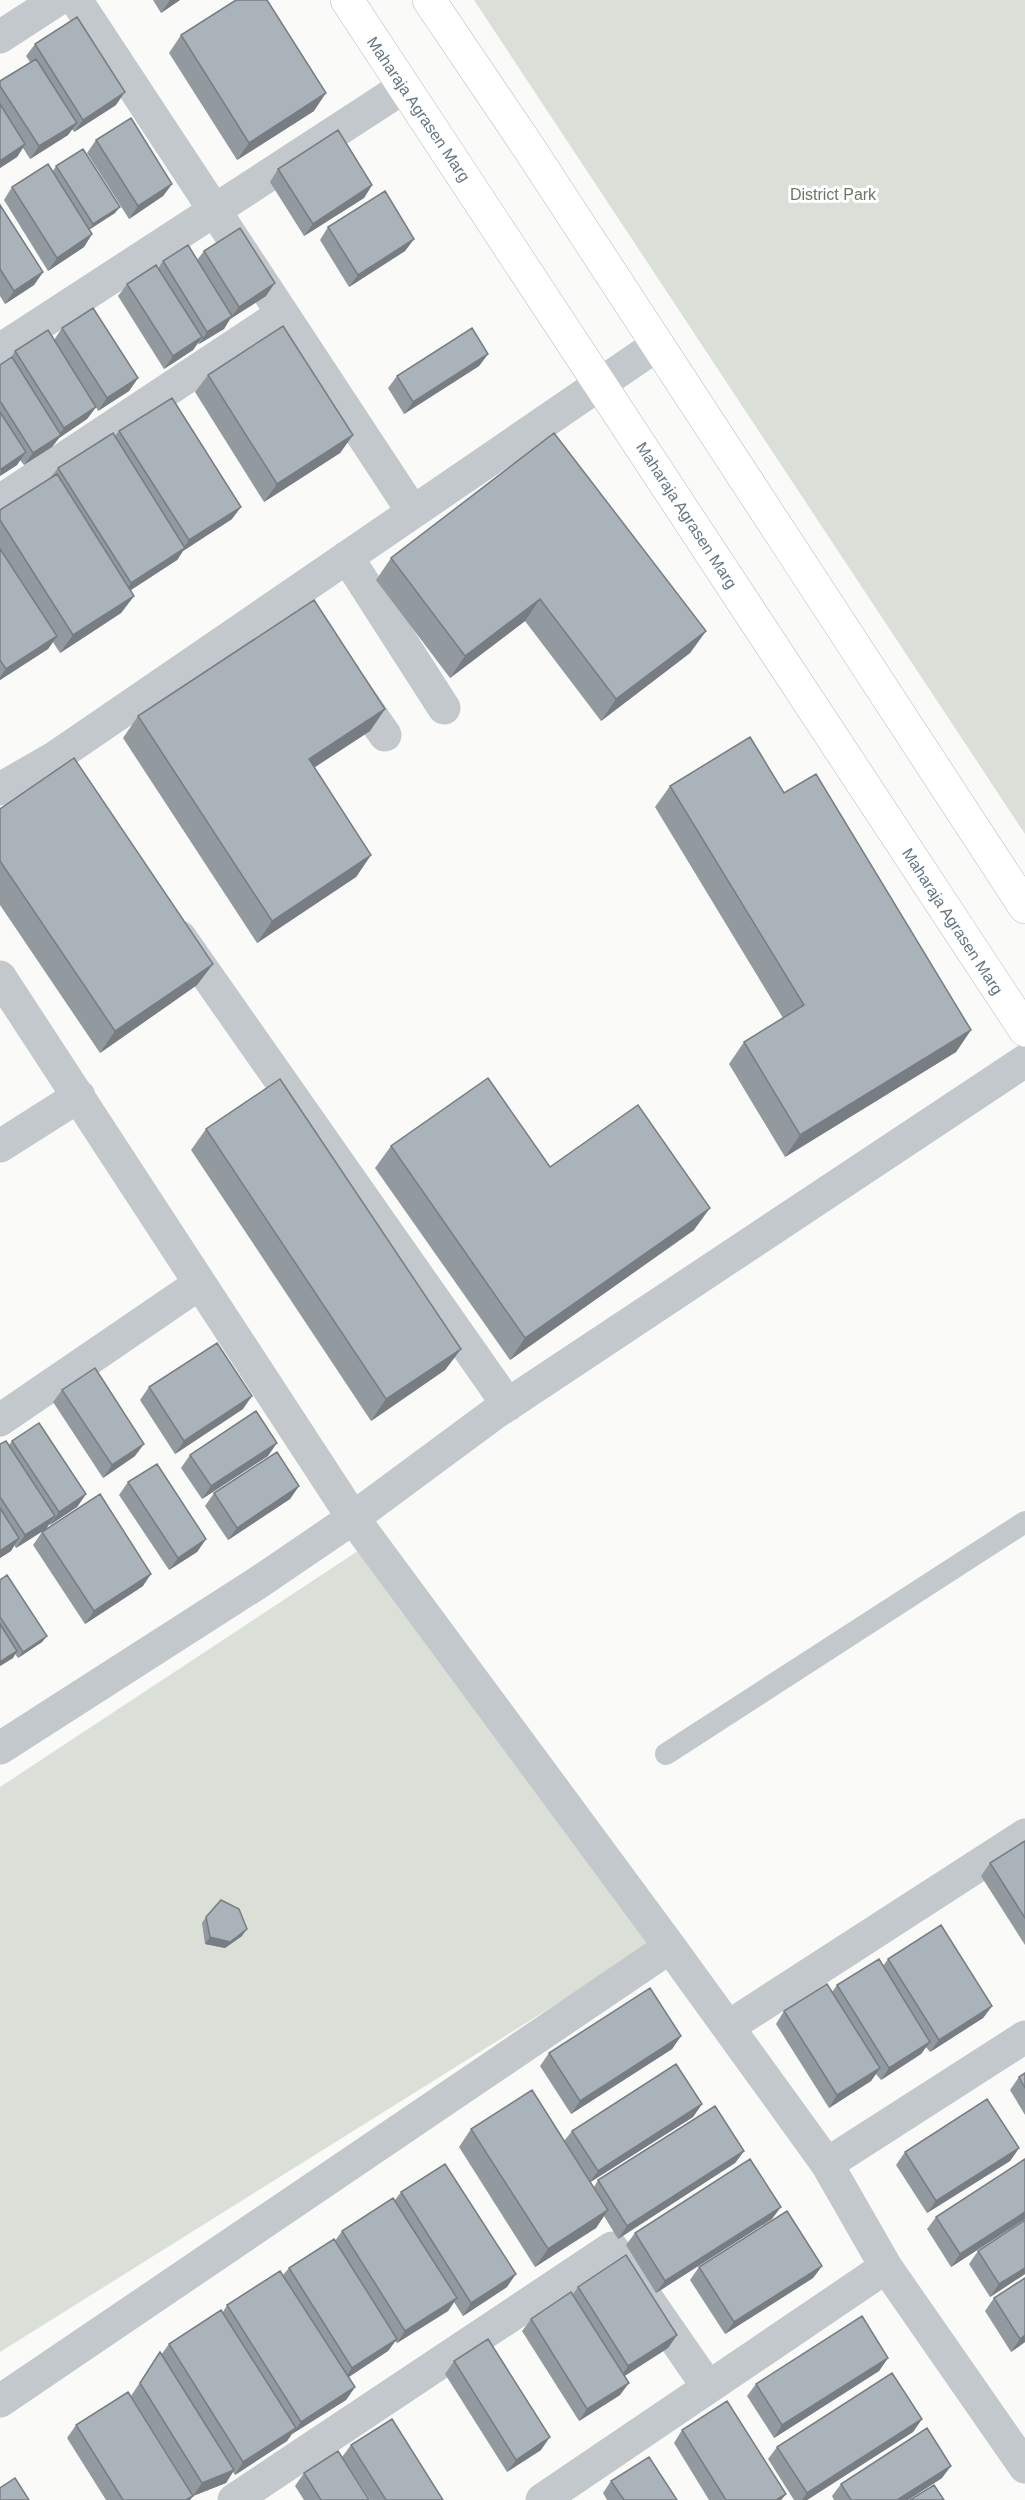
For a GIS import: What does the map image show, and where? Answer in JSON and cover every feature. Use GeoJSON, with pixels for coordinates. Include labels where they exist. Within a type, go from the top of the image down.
{"type":"FeatureCollection","features":[{"type":"Feature","properties":{"kind":"street"},"geometry":{"type":"LineString","coordinates":[[0,37],[57,0]]}},
{"type":"Feature","properties":{"kind":"street"},"geometry":{"type":"LineString","coordinates":[[76,0],[413,512]]}},
{"type":"Feature","properties":{"kind":"street","name":"Maharaja Agrasen Marg"},"geometry":{"type":"LineString","coordinates":[[346,0],[1025,1030]]}},
{"type":"Feature","properties":{"kind":"street"},"geometry":{"type":"LineString","coordinates":[[429,0],[529,148],[1025,907]]}},
{"type":"Feature","properties":{"kind":"street"},"geometry":{"type":"LineString","coordinates":[[0,350],[404,87]]}},
{"type":"Feature","properties":{"kind":"street"},"geometry":{"type":"LineString","coordinates":[[0,501],[282,314]]}},
{"type":"Feature","properties":{"kind":"street"},"geometry":{"type":"LineString","coordinates":[[0,789],[63,770],[289,596],[657,345]]}},
{"type":"Feature","properties":{"kind":"street"},"geometry":{"type":"LineString","coordinates":[[347,557],[444,708]]}},
{"type":"Feature","properties":{"kind":"street"},"geometry":{"type":"LineString","coordinates":[[289,596],[308,624]]}},
{"type":"Feature","properties":{"kind":"street"},"geometry":{"type":"LineString","coordinates":[[334,661],[385,735]]}},
{"type":"Feature","properties":{"kind":"street"},"geometry":{"type":"LineString","coordinates":[[162,912],[508,1405]]}},
{"type":"Feature","properties":{"kind":"street"},"geometry":{"type":"LineString","coordinates":[[0,977],[353,1518],[827,2164],[886,2267],[1025,2467]]}},
{"type":"Feature","properties":{"kind":"street"},"geometry":{"type":"LineString","coordinates":[[0,1748],[256,1584],[353,1518],[508,1405],[1025,1061]]}},
{"type":"Feature","properties":{"kind":"street"},"geometry":{"type":"LineString","coordinates":[[0,1146],[79,1096]]}},
{"type":"Feature","properties":{"kind":"street"},"geometry":{"type":"LineString","coordinates":[[0,1420],[199,1284]]}},
{"type":"Feature","properties":{"kind":"street"},"geometry":{"type":"LineString","coordinates":[[728,2027],[1025,1835]]}},
{"type":"Feature","properties":{"kind":"street"},"geometry":{"type":"LineString","coordinates":[[0,2401],[670,1947]]}},
{"type":"Feature","properties":{"kind":"street"},"geometry":{"type":"LineString","coordinates":[[827,2164],[1025,2037]]}},
{"type":"Feature","properties":{"kind":"street"},"geometry":{"type":"LineString","coordinates":[[234,2500],[612,2248],[708,2387]]}},
{"type":"Feature","properties":{"kind":"street"},"geometry":{"type":"LineString","coordinates":[[542,2500],[886,2267]]}},
{"type":"Feature","properties":{"kind":"lane"},"geometry":{"type":"LineString","coordinates":[[666,1754],[1025,1522]]}},
{"type":"Feature","properties":{"kind":"green space","name":"District Park"},"geometry":{"type":"Polygon","coordinates":[[[474,0],[1025,0],[1025,834],[474,0]]]}},
{"type":"Feature","properties":{"kind":"green space"},"geometry":{"type":"Polygon","coordinates":[[[373,1541],[657,1941],[0,2352],[0,1787],[373,1541]]]}},
{"type":"Feature","properties":{"kind":"building"},"geometry":{"type":"Polygon","coordinates":[[[236,0],[267,0],[326,93],[249,143],[181,35],[236,0]]]}},
{"type":"Feature","properties":{"kind":"building"},"geometry":{"type":"Polygon","coordinates":[[[77,17],[125,92],[83,120],[35,44],[77,17]]]}},
{"type":"Feature","properties":{"kind":"building"},"geometry":{"type":"Polygon","coordinates":[[[36,59],[77,123],[39,146],[0,86],[0,81],[36,59]]]}},
{"type":"Feature","properties":{"kind":"building"},"geometry":{"type":"Polygon","coordinates":[[[0,104],[25,144],[0,161],[0,104]]]}},
{"type":"Feature","properties":{"kind":"building"},"geometry":{"type":"Polygon","coordinates":[[[131,118],[172,184],[138,206],[96,140],[131,118]]]}},
{"type":"Feature","properties":{"kind":"building"},"geometry":{"type":"Polygon","coordinates":[[[338,130],[372,185],[313,224],[278,169],[338,130]]]}},
{"type":"Feature","properties":{"kind":"building"},"geometry":{"type":"Polygon","coordinates":[[[83,149],[120,207],[93,224],[56,166],[83,149]]]}},
{"type":"Feature","properties":{"kind":"building"},"geometry":{"type":"Polygon","coordinates":[[[48,164],[92,234],[57,258],[12,187],[48,164]]]}},
{"type":"Feature","properties":{"kind":"building"},"geometry":{"type":"Polygon","coordinates":[[[385,191],[414,239],[358,275],[328,227],[385,191]]]}},
{"type":"Feature","properties":{"kind":"building"},"geometry":{"type":"Polygon","coordinates":[[[0,205],[43,272],[14,291],[0,269],[0,205]]]}},
{"type":"Feature","properties":{"kind":"building"},"geometry":{"type":"Polygon","coordinates":[[[240,228],[275,283],[239,307],[204,251],[240,228]]]}},
{"type":"Feature","properties":{"kind":"building"},"geometry":{"type":"Polygon","coordinates":[[[188,245],[232,316],[207,332],[163,261],[188,245]]]}},
{"type":"Feature","properties":{"kind":"building"},"geometry":{"type":"Polygon","coordinates":[[[156,265],[202,337],[173,356],[127,284],[156,265]]]}},
{"type":"Feature","properties":{"kind":"building"},"geometry":{"type":"Polygon","coordinates":[[[93,308],[138,378],[107,398],[62,328],[93,308]]]}},
{"type":"Feature","properties":{"kind":"building"},"geometry":{"type":"Polygon","coordinates":[[[283,326],[353,435],[277,484],[208,375],[283,326]]]}},
{"type":"Feature","properties":{"kind":"building"},"geometry":{"type":"Polygon","coordinates":[[[472,328],[488,354],[413,402],[397,376],[472,328]]]}},
{"type":"Feature","properties":{"kind":"building"},"geometry":{"type":"Polygon","coordinates":[[[48,330],[96,407],[64,428],[15,351],[48,330]]]}},
{"type":"Feature","properties":{"kind":"building"},"geometry":{"type":"Polygon","coordinates":[[[12,357],[61,435],[33,453],[0,401],[0,365],[12,357]]]}},
{"type":"Feature","properties":{"kind":"building"},"geometry":{"type":"Polygon","coordinates":[[[172,398],[241,507],[189,540],[119,431],[172,398]]]}},
{"type":"Feature","properties":{"kind":"building"},"geometry":{"type":"Polygon","coordinates":[[[0,412],[26,452],[1,469],[0,468],[0,412]]]}},
{"type":"Feature","properties":{"kind":"building"},"geometry":{"type":"Polygon","coordinates":[[[113,433],[185,548],[131,583],[58,468],[113,433]]]}},
{"type":"Feature","properties":{"kind":"building"},"geometry":{"type":"Polygon","coordinates":[[[554,433],[706,631],[616,699],[540,599],[465,656],[391,558],[554,433]]]}},
{"type":"Feature","properties":{"kind":"building"},"geometry":{"type":"Polygon","coordinates":[[[57,474],[134,596],[73,635],[0,520],[0,510],[57,474]]]}},
{"type":"Feature","properties":{"kind":"building"},"geometry":{"type":"Polygon","coordinates":[[[0,549],[57,636],[6,669],[0,660],[0,549]]]}},
{"type":"Feature","properties":{"kind":"building"},"geometry":{"type":"Polygon","coordinates":[[[314,600],[385,709],[309,759],[371,855],[272,921],[138,716],[314,600]]]}},
{"type":"Feature","properties":{"kind":"building"},"geometry":{"type":"Polygon","coordinates":[[[750,737],[784,793],[816,774],[971,1030],[800,1135],[744,1042],[804,1005],[670,786],[750,737]]]}},
{"type":"Feature","properties":{"kind":"building"},"geometry":{"type":"Polygon","coordinates":[[[74,758],[213,964],[115,1031],[0,861],[0,809],[74,758]]]}},
{"type":"Feature","properties":{"kind":"building"},"geometry":{"type":"Polygon","coordinates":[[[488,1078],[550,1167],[638,1105],[710,1208],[525,1338],[391,1146],[488,1078]]]}},
{"type":"Feature","properties":{"kind":"building"},"geometry":{"type":"Polygon","coordinates":[[[280,1079],[461,1349],[386,1399],[206,1129],[280,1079]]]}},
{"type":"Feature","properties":{"kind":"building"},"geometry":{"type":"Polygon","coordinates":[[[217,1343],[252,1396],[184,1441],[149,1387],[217,1343]]]}},
{"type":"Feature","properties":{"kind":"building"},"geometry":{"type":"Polygon","coordinates":[[[95,1368],[144,1444],[112,1465],[62,1390],[95,1368]]]}},
{"type":"Feature","properties":{"kind":"building"},"geometry":{"type":"Polygon","coordinates":[[[256,1411],[277,1443],[211,1486],[190,1455],[256,1411]]]}},
{"type":"Feature","properties":{"kind":"building"},"geometry":{"type":"Polygon","coordinates":[[[39,1423],[86,1494],[59,1512],[12,1441],[39,1423]]]}},
{"type":"Feature","properties":{"kind":"building"},"geometry":{"type":"Polygon","coordinates":[[[6,1441],[55,1516],[25,1535],[0,1497],[0,1444],[6,1441]]]}},
{"type":"Feature","properties":{"kind":"building"},"geometry":{"type":"Polygon","coordinates":[[[277,1452],[299,1486],[237,1528],[214,1493],[277,1452]]]}},
{"type":"Feature","properties":{"kind":"building"},"geometry":{"type":"Polygon","coordinates":[[[157,1464],[206,1539],[178,1558],[128,1482],[157,1464]]]}},
{"type":"Feature","properties":{"kind":"building"},"geometry":{"type":"Polygon","coordinates":[[[100,1494],[151,1574],[94,1611],[42,1532],[100,1494]]]}},
{"type":"Feature","properties":{"kind":"building"},"geometry":{"type":"Polygon","coordinates":[[[0,1508],[19,1538],[0,1551],[0,1508]]]}},
{"type":"Feature","properties":{"kind":"building"},"geometry":{"type":"Polygon","coordinates":[[[7,1575],[47,1636],[23,1652],[0,1617],[0,1580],[7,1575]]]}},
{"type":"Feature","properties":{"kind":"building"},"geometry":{"type":"Polygon","coordinates":[[[0,1624],[17,1651],[0,1662],[0,1624]]]}},
{"type":"Feature","properties":{"kind":"building"},"geometry":{"type":"Polygon","coordinates":[[[1025,1841],[1025,1918],[990,1863],[1025,1841]]]}},
{"type":"Feature","properties":{"kind":"building"},"geometry":{"type":"Polygon","coordinates":[[[221,1900],[239,1909],[247,1929],[230,1942],[210,1937],[206,1917],[221,1900]]]}},
{"type":"Feature","properties":{"kind":"building"},"geometry":{"type":"Polygon","coordinates":[[[941,1925],[992,2006],[939,2040],[888,1959],[941,1925]]]}},
{"type":"Feature","properties":{"kind":"building"},"geometry":{"type":"Polygon","coordinates":[[[879,1959],[930,2042],[889,2068],[837,1985],[879,1959]]]}},
{"type":"Feature","properties":{"kind":"building"},"geometry":{"type":"Polygon","coordinates":[[[827,1984],[880,2068],[837,2095],[784,2011],[827,1984]]]}},
{"type":"Feature","properties":{"kind":"building"},"geometry":{"type":"Polygon","coordinates":[[[650,1988],[681,2036],[580,2101],[549,2053],[650,1988]]]}},
{"type":"Feature","properties":{"kind":"building"},"geometry":{"type":"Polygon","coordinates":[[[676,2064],[702,2104],[598,2171],[572,2131],[676,2064]]]}},
{"type":"Feature","properties":{"kind":"building"},"geometry":{"type":"Polygon","coordinates":[[[1025,2073],[1025,2088],[1019,2077],[1025,2073]]]}},
{"type":"Feature","properties":{"kind":"building"},"geometry":{"type":"Polygon","coordinates":[[[532,2090],[608,2210],[548,2249],[471,2129],[532,2090]]]}},
{"type":"Feature","properties":{"kind":"building"},"geometry":{"type":"Polygon","coordinates":[[[987,2099],[1019,2148],[936,2201],[905,2152],[987,2099]]]}},
{"type":"Feature","properties":{"kind":"building"},"geometry":{"type":"Polygon","coordinates":[[[715,2106],[744,2151],[627,2226],[598,2180],[715,2106]]]}},
{"type":"Feature","properties":{"kind":"building"},"geometry":{"type":"Polygon","coordinates":[[[750,2159],[781,2207],[665,2281],[635,2233],[750,2159]]]}},
{"type":"Feature","properties":{"kind":"building"},"geometry":{"type":"Polygon","coordinates":[[[1025,2159],[1025,2212],[960,2254],[936,2217],[1025,2159]]]}},
{"type":"Feature","properties":{"kind":"building"},"geometry":{"type":"Polygon","coordinates":[[[445,2164],[516,2274],[471,2303],[401,2192],[445,2164]]]}},
{"type":"Feature","properties":{"kind":"building"},"geometry":{"type":"Polygon","coordinates":[[[393,2198],[457,2298],[405,2331],[342,2231],[393,2198]]]}},
{"type":"Feature","properties":{"kind":"building"},"geometry":{"type":"Polygon","coordinates":[[[787,2211],[822,2266],[734,2322],[699,2267],[787,2211]]]}},
{"type":"Feature","properties":{"kind":"building"},"geometry":{"type":"Polygon","coordinates":[[[1025,2220],[1025,2268],[999,2284],[978,2251],[1025,2220]]]}},
{"type":"Feature","properties":{"kind":"building"},"geometry":{"type":"Polygon","coordinates":[[[334,2239],[397,2339],[352,2368],[289,2268],[334,2239]]]}},
{"type":"Feature","properties":{"kind":"building"},"geometry":{"type":"Polygon","coordinates":[[[626,2255],[677,2335],[628,2366],[578,2287],[626,2255]]]}},
{"type":"Feature","properties":{"kind":"building"},"geometry":{"type":"Polygon","coordinates":[[[280,2271],[355,2387],[301,2422],[227,2305],[280,2271]]]}},
{"type":"Feature","properties":{"kind":"building"},"geometry":{"type":"Polygon","coordinates":[[[1025,2278],[1025,2335],[1020,2339],[994,2298],[1025,2278]]]}},
{"type":"Feature","properties":{"kind":"building"},"geometry":{"type":"Polygon","coordinates":[[[571,2292],[629,2383],[587,2409],[531,2319],[571,2292]]]}},
{"type":"Feature","properties":{"kind":"building"},"geometry":{"type":"Polygon","coordinates":[[[221,2310],[296,2428],[243,2462],[169,2344],[221,2310]]]}},
{"type":"Feature","properties":{"kind":"building"},"geometry":{"type":"Polygon","coordinates":[[[862,2316],[888,2358],[782,2425],[756,2384],[862,2316]]]}},
{"type":"Feature","properties":{"kind":"building"},"geometry":{"type":"Polygon","coordinates":[[[488,2339],[550,2437],[516,2460],[454,2361],[488,2339]]]}},
{"type":"Feature","properties":{"kind":"building"},"geometry":{"type":"Polygon","coordinates":[[[160,2352],[234,2470],[202,2483],[140,2383],[160,2352]]]}},
{"type":"Feature","properties":{"kind":"building"},"geometry":{"type":"Polygon","coordinates":[[[892,2373],[922,2419],[807,2493],[777,2447],[892,2373]]]}},
{"type":"Feature","properties":{"kind":"building"},"geometry":{"type":"Polygon","coordinates":[[[128,2392],[193,2496],[186,2500],[123,2500],[76,2425],[128,2392]]]}},
{"type":"Feature","properties":{"kind":"building"},"geometry":{"type":"Polygon","coordinates":[[[727,2401],[786,2494],[776,2500],[726,2500],[682,2430],[727,2401]]]}},
{"type":"Feature","properties":{"kind":"building"},"geometry":{"type":"Polygon","coordinates":[[[392,2419],[443,2500],[386,2500],[351,2445],[392,2419]]]}},
{"type":"Feature","properties":{"kind":"building"},"geometry":{"type":"Polygon","coordinates":[[[927,2428],[951,2466],[897,2500],[851,2500],[841,2484],[927,2428]]]}},
{"type":"Feature","properties":{"kind":"building"},"geometry":{"type":"Polygon","coordinates":[[[338,2451],[369,2500],[321,2500],[304,2473],[338,2451]]]}},
{"type":"Feature","properties":{"kind":"building"},"geometry":{"type":"Polygon","coordinates":[[[649,2457],[677,2500],[624,2500],[611,2481],[649,2457]]]}},
{"type":"Feature","properties":{"kind":"building"},"geometry":{"type":"Polygon","coordinates":[[[15,2478],[29,2500],[0,2500],[0,2488],[15,2478]]]}},
{"type":"Feature","properties":{"kind":"building"},"geometry":{"type":"Polygon","coordinates":[[[934,2485],[944,2500],[910,2500],[934,2485]]]}}]}
